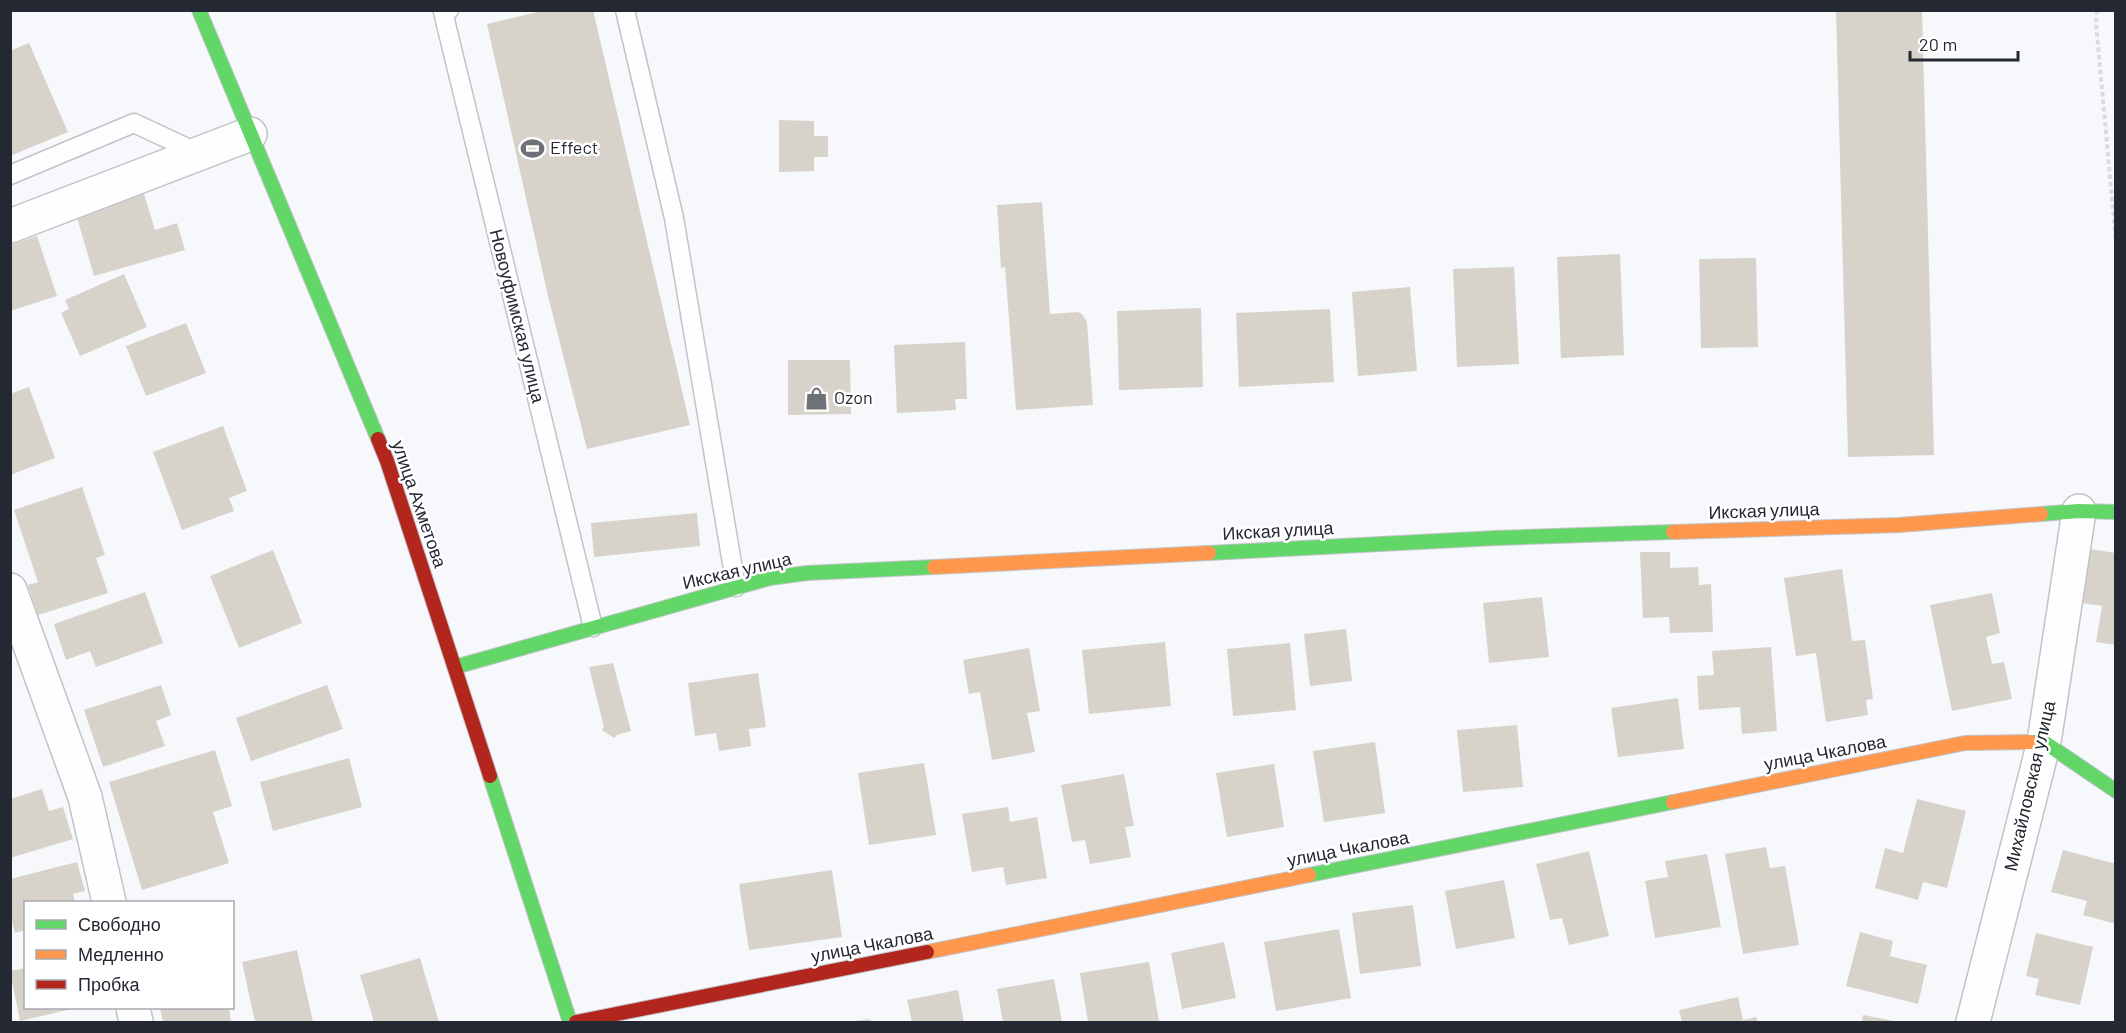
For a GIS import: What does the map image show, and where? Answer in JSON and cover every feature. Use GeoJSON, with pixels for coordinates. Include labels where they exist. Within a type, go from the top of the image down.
{"type":"FeatureCollection","features":[{"type":"Feature","properties":{"kind":"street","name":"улица Ахметова"},"geometry":{"type":"LineString","coordinates":[[199,10],[387,461],[570,1023]]}},
{"type":"Feature","properties":{"kind":"street"},"geometry":{"type":"LineString","coordinates":[[10,226],[250,134]]}},
{"type":"Feature","properties":{"kind":"street","name":"Икская улица"},"geometry":{"type":"LineString","coordinates":[[455,668],[736,587],[770,578],[807,573],[1496,538],[1899,525],[2079,511],[2115,512]]}},
{"type":"Feature","properties":{"kind":"street","name":"Михайловская улица"},"geometry":{"type":"LineString","coordinates":[[1973,1023],[2044,742],[2079,511]]}},
{"type":"Feature","properties":{"kind":"street"},"geometry":{"type":"LineString","coordinates":[[10,590],[85,797],[109,901]]}},
{"type":"Feature","properties":{"kind":"street"},"geometry":{"type":"LineString","coordinates":[[2044,742],[2115,791]]}},
{"type":"Feature","properties":{"kind":"street","name":"улица Чкалова"},"geometry":{"type":"LineString","coordinates":[[576,1023],[1965,743],[2044,742]]}},
{"type":"Feature","properties":{"kind":"lane","name":"Новоуфимская улица"},"geometry":{"type":"LineString","coordinates":[[449,10],[443,12],[593,627]]}},
{"type":"Feature","properties":{"kind":"lane"},"geometry":{"type":"LineString","coordinates":[[626,10],[674,218],[736,587]]}},
{"type":"Feature","properties":{"kind":"lane"},"geometry":{"type":"LineString","coordinates":[[10,175],[134,123],[198,153]]}},
{"type":"Feature","properties":{"kind":"path"},"geometry":{"type":"LineString","coordinates":[[2097,10],[2096,23],[2115,243]]}},
{"type":"Feature","properties":{"kind":"building"},"geometry":{"type":"Polygon","coordinates":[[[546,10],[593,10],[690,425],[587,449],[548,296],[487,24],[546,10]]]}},
{"type":"Feature","properties":{"kind":"building"},"geometry":{"type":"Polygon","coordinates":[[[1836,10],[1922,10],[1934,455],[1848,457],[1836,10]]]}},
{"type":"Feature","properties":{"kind":"building"},"geometry":{"type":"Polygon","coordinates":[[[29,43],[68,132],[10,156],[10,51],[29,43]]]}},
{"type":"Feature","properties":{"kind":"building"},"geometry":{"type":"Polygon","coordinates":[[[779,120],[814,121],[814,136],[828,136],[828,157],[814,157],[814,171],[779,172],[779,120]]]}},
{"type":"Feature","properties":{"kind":"building"},"geometry":{"type":"Polygon","coordinates":[[[144,194],[155,230],[177,223],[185,250],[94,276],[76,214],[144,194]]]}},
{"type":"Feature","properties":{"kind":"building"},"geometry":{"type":"Polygon","coordinates":[[[1042,202],[1050,314],[1078,312],[1087,322],[1093,405],[1016,410],[1005,267],[1001,268],[997,205],[1042,202]]]}},
{"type":"Feature","properties":{"kind":"building"},"geometry":{"type":"Polygon","coordinates":[[[37,236],[57,296],[10,311],[10,245],[37,236]]]}},
{"type":"Feature","properties":{"kind":"building"},"geometry":{"type":"Polygon","coordinates":[[[1620,254],[1624,355],[1561,358],[1557,257],[1620,254]]]}},
{"type":"Feature","properties":{"kind":"building"},"geometry":{"type":"Polygon","coordinates":[[[1756,258],[1758,347],[1701,348],[1699,259],[1756,258]]]}},
{"type":"Feature","properties":{"kind":"building"},"geometry":{"type":"Polygon","coordinates":[[[1514,267],[1519,364],[1457,367],[1453,269],[1514,267]]]}},
{"type":"Feature","properties":{"kind":"building"},"geometry":{"type":"Polygon","coordinates":[[[124,274],[147,327],[80,356],[61,313],[69,309],[65,300],[124,274]]]}},
{"type":"Feature","properties":{"kind":"building"},"geometry":{"type":"Polygon","coordinates":[[[1410,287],[1417,371],[1358,376],[1352,292],[1410,287]]]}},
{"type":"Feature","properties":{"kind":"building"},"geometry":{"type":"Polygon","coordinates":[[[1201,308],[1203,387],[1119,390],[1117,311],[1201,308]]]}},
{"type":"Feature","properties":{"kind":"building"},"geometry":{"type":"Polygon","coordinates":[[[1330,309],[1334,382],[1239,387],[1236,313],[1330,309]]]}},
{"type":"Feature","properties":{"kind":"building"},"geometry":{"type":"Polygon","coordinates":[[[186,323],[206,373],[146,396],[126,346],[186,323]]]}},
{"type":"Feature","properties":{"kind":"building"},"geometry":{"type":"Polygon","coordinates":[[[965,342],[967,399],[955,399],[956,410],[897,413],[894,345],[965,342]]]}},
{"type":"Feature","properties":{"kind":"building"},"geometry":{"type":"Polygon","coordinates":[[[788,360],[850,360],[851,414],[788,415],[788,360]]]}},
{"type":"Feature","properties":{"kind":"building"},"geometry":{"type":"Polygon","coordinates":[[[29,387],[55,458],[10,475],[10,394],[29,387]]]}},
{"type":"Feature","properties":{"kind":"building"},"geometry":{"type":"Polygon","coordinates":[[[223,426],[247,491],[229,498],[234,511],[182,530],[153,452],[223,426]]]}},
{"type":"Feature","properties":{"kind":"building"},"geometry":{"type":"Polygon","coordinates":[[[82,487],[105,555],[96,558],[108,593],[38,615],[28,585],[38,582],[14,510],[82,487]]]}},
{"type":"Feature","properties":{"kind":"building"},"geometry":{"type":"Polygon","coordinates":[[[697,513],[700,546],[594,557],[591,523],[697,513]]]}},
{"type":"Feature","properties":{"kind":"building"},"geometry":{"type":"Polygon","coordinates":[[[2083,548],[2116,553],[2116,645],[2096,642],[2102,606],[2075,602],[2083,548]]]}},
{"type":"Feature","properties":{"kind":"building"},"geometry":{"type":"Polygon","coordinates":[[[273,550],[302,623],[239,648],[210,576],[273,550]]]}},
{"type":"Feature","properties":{"kind":"building"},"geometry":{"type":"Polygon","coordinates":[[[1640,552],[1670,552],[1670,568],[1698,567],[1699,585],[1711,584],[1713,632],[1670,633],[1669,617],[1643,618],[1640,552]]]}},
{"type":"Feature","properties":{"kind":"building"},"geometry":{"type":"Polygon","coordinates":[[[1842,569],[1852,641],[1865,640],[1873,699],[1866,700],[1868,715],[1826,722],[1816,653],[1796,656],[1784,578],[1842,569]]]}},
{"type":"Feature","properties":{"kind":"building"},"geometry":{"type":"Polygon","coordinates":[[[145,592],[163,643],[96,667],[90,651],[66,660],[54,624],[145,592]]]}},
{"type":"Feature","properties":{"kind":"building"},"geometry":{"type":"Polygon","coordinates":[[[1992,593],[2000,633],[1986,637],[1992,664],[2004,662],[2012,699],[1952,711],[1930,605],[1992,593]]]}},
{"type":"Feature","properties":{"kind":"building"},"geometry":{"type":"Polygon","coordinates":[[[1542,597],[1549,657],[1489,663],[1483,603],[1542,597]]]}},
{"type":"Feature","properties":{"kind":"building"},"geometry":{"type":"Polygon","coordinates":[[[1346,629],[1352,681],[1310,686],[1304,634],[1346,629]]]}},
{"type":"Feature","properties":{"kind":"building"},"geometry":{"type":"Polygon","coordinates":[[[1165,642],[1171,706],[1089,714],[1082,650],[1165,642]]]}},
{"type":"Feature","properties":{"kind":"building"},"geometry":{"type":"Polygon","coordinates":[[[1290,643],[1296,710],[1233,716],[1227,649],[1290,643]]]}},
{"type":"Feature","properties":{"kind":"building"},"geometry":{"type":"Polygon","coordinates":[[[1771,647],[1777,731],[1742,734],[1740,707],[1699,710],[1697,676],[1714,675],[1712,651],[1771,647]]]}},
{"type":"Feature","properties":{"kind":"building"},"geometry":{"type":"Polygon","coordinates":[[[1029,648],[1040,711],[1027,713],[1035,752],[992,760],[980,692],[969,694],[963,660],[1029,648]]]}},
{"type":"Feature","properties":{"kind":"building"},"geometry":{"type":"Polygon","coordinates":[[[613,663],[631,731],[614,738],[602,730],[604,727],[589,667],[613,663]]]}},
{"type":"Feature","properties":{"kind":"building"},"geometry":{"type":"Polygon","coordinates":[[[758,673],[766,727],[749,729],[751,746],[719,751],[716,733],[695,736],[688,683],[758,673]]]}},
{"type":"Feature","properties":{"kind":"building"},"geometry":{"type":"Polygon","coordinates":[[[161,685],[171,715],[156,721],[165,746],[103,767],[84,710],[161,685]]]}},
{"type":"Feature","properties":{"kind":"building"},"geometry":{"type":"Polygon","coordinates":[[[327,685],[343,729],[251,761],[236,718],[327,685]]]}},
{"type":"Feature","properties":{"kind":"building"},"geometry":{"type":"Polygon","coordinates":[[[1678,698],[1684,749],[1618,757],[1611,708],[1678,698]]]}},
{"type":"Feature","properties":{"kind":"building"},"geometry":{"type":"Polygon","coordinates":[[[1517,725],[1523,787],[1463,792],[1457,730],[1517,725]]]}},
{"type":"Feature","properties":{"kind":"building"},"geometry":{"type":"Polygon","coordinates":[[[1375,742],[1385,813],[1324,822],[1313,751],[1375,742]]]}},
{"type":"Feature","properties":{"kind":"building"},"geometry":{"type":"Polygon","coordinates":[[[215,750],[232,806],[213,812],[229,863],[142,890],[109,782],[215,750]]]}},
{"type":"Feature","properties":{"kind":"building"},"geometry":{"type":"Polygon","coordinates":[[[349,758],[362,807],[273,831],[260,782],[349,758]]]}},
{"type":"Feature","properties":{"kind":"building"},"geometry":{"type":"Polygon","coordinates":[[[924,763],[936,835],[869,845],[858,773],[924,763]]]}},
{"type":"Feature","properties":{"kind":"building"},"geometry":{"type":"Polygon","coordinates":[[[1274,764],[1284,827],[1227,837],[1216,773],[1274,764]]]}},
{"type":"Feature","properties":{"kind":"building"},"geometry":{"type":"Polygon","coordinates":[[[1124,774],[1134,826],[1125,827],[1131,857],[1090,864],[1085,840],[1072,842],[1061,785],[1124,774]]]}},
{"type":"Feature","properties":{"kind":"building"},"geometry":{"type":"Polygon","coordinates":[[[42,789],[49,811],[63,807],[73,839],[10,858],[10,799],[42,789]]]}},
{"type":"Feature","properties":{"kind":"building"},"geometry":{"type":"Polygon","coordinates":[[[1917,799],[1966,811],[1947,888],[1923,882],[1918,900],[1875,888],[1885,848],[1903,853],[1917,799]]]}},
{"type":"Feature","properties":{"kind":"building"},"geometry":{"type":"Polygon","coordinates":[[[1008,807],[1010,822],[1037,817],[1047,878],[1006,885],[1003,867],[972,872],[962,814],[1008,807]]]}},
{"type":"Feature","properties":{"kind":"building"},"geometry":{"type":"Polygon","coordinates":[[[1766,847],[1770,868],[1785,866],[1799,945],[1743,954],[1725,854],[1766,847]]]}},
{"type":"Feature","properties":{"kind":"building"},"geometry":{"type":"Polygon","coordinates":[[[2063,850],[2116,864],[2116,924],[2083,915],[2087,901],[2051,892],[2063,850]]]}},
{"type":"Feature","properties":{"kind":"building"},"geometry":{"type":"Polygon","coordinates":[[[1589,851],[1609,936],[1569,945],[1562,918],[1550,920],[1536,864],[1589,851]]]}},
{"type":"Feature","properties":{"kind":"building"},"geometry":{"type":"Polygon","coordinates":[[[1707,854],[1721,927],[1655,938],[1645,881],[1668,877],[1665,861],[1707,854]]]}},
{"type":"Feature","properties":{"kind":"building"},"geometry":{"type":"Polygon","coordinates":[[[77,862],[85,891],[73,894],[75,901],[24,901],[24,931],[15,933],[10,913],[10,879],[77,862]]]}},
{"type":"Feature","properties":{"kind":"building"},"geometry":{"type":"Polygon","coordinates":[[[832,870],[842,937],[749,950],[739,884],[832,870]]]}},
{"type":"Feature","properties":{"kind":"building"},"geometry":{"type":"Polygon","coordinates":[[[1504,880],[1515,938],[1456,949],[1445,891],[1504,880]]]}},
{"type":"Feature","properties":{"kind":"building"},"geometry":{"type":"Polygon","coordinates":[[[1413,905],[1421,966],[1360,974],[1352,913],[1413,905]]]}},
{"type":"Feature","properties":{"kind":"building"},"geometry":{"type":"Polygon","coordinates":[[[1339,929],[1351,998],[1276,1011],[1264,942],[1339,929]]]}},
{"type":"Feature","properties":{"kind":"building"},"geometry":{"type":"Polygon","coordinates":[[[1860,932],[1893,941],[1890,956],[1927,965],[1918,1004],[1846,986],[1860,932]]]}},
{"type":"Feature","properties":{"kind":"building"},"geometry":{"type":"Polygon","coordinates":[[[2036,933],[2093,947],[2080,1005],[2035,995],[2039,979],[2026,976],[2036,933]]]}},
{"type":"Feature","properties":{"kind":"building"},"geometry":{"type":"Polygon","coordinates":[[[1224,942],[1236,998],[1182,1009],[1171,953],[1224,942]]]}},
{"type":"Feature","properties":{"kind":"building"},"geometry":{"type":"Polygon","coordinates":[[[297,950],[313,1022],[255,1022],[242,962],[297,950]]]}},
{"type":"Feature","properties":{"kind":"building"},"geometry":{"type":"Polygon","coordinates":[[[420,958],[439,1022],[374,1022],[360,975],[420,958]]]}},
{"type":"Feature","properties":{"kind":"building"},"geometry":{"type":"Polygon","coordinates":[[[1149,962],[1159,1021],[1088,1022],[1080,973],[1149,962]]]}},
{"type":"Feature","properties":{"kind":"building"},"geometry":{"type":"Polygon","coordinates":[[[24,968],[24,1009],[72,1009],[20,1021],[10,971],[24,968]]]}},
{"type":"Feature","properties":{"kind":"building"},"geometry":{"type":"Polygon","coordinates":[[[1054,979],[1062,1022],[1003,1022],[997,989],[1054,979]]]}},
{"type":"Feature","properties":{"kind":"building"},"geometry":{"type":"Polygon","coordinates":[[[958,990],[964,1022],[912,1022],[907,1000],[958,990]]]}},
{"type":"Feature","properties":{"kind":"building"},"geometry":{"type":"Polygon","coordinates":[[[1738,997],[1743,1020],[1756,1017],[1758,1022],[1682,1022],[1679,1010],[1738,997]]]}},
{"type":"Feature","properties":{"kind":"building"},"geometry":{"type":"Polygon","coordinates":[[[160,1009],[229,1009],[231,1022],[163,1022],[160,1009]]]}},
{"type":"Feature","properties":{"kind":"building"},"geometry":{"type":"Polygon","coordinates":[[[1863,1015],[1894,1021],[1894,1022],[1862,1022],[1863,1015]]]}},
{"type":"Feature","properties":{"kind":"building"},"geometry":{"type":"Polygon","coordinates":[[[870,1019],[871,1022],[855,1021],[870,1019]]]}},
{"type":"Feature","properties":{"kind":"traffic: fast"},"geometry":{"type":"LineString","coordinates":[[199,10],[378,439]]}},
{"type":"Feature","properties":{"kind":"traffic: fast"},"geometry":{"type":"LineString","coordinates":[[2041,514],[2079,511],[2116,512]]}},
{"type":"Feature","properties":{"kind":"traffic: fast"},"geometry":{"type":"LineString","coordinates":[[1209,553],[1496,538],[1673,532]]}},
{"type":"Feature","properties":{"kind":"traffic: fast"},"geometry":{"type":"LineString","coordinates":[[455,667],[770,578],[807,573],[934,567]]}},
{"type":"Feature","properties":{"kind":"traffic: fast"},"geometry":{"type":"LineString","coordinates":[[2030,742],[2044,742],[2116,791]]}},
{"type":"Feature","properties":{"kind":"traffic: fast"},"geometry":{"type":"LineString","coordinates":[[490,776],[570,1022]]}},
{"type":"Feature","properties":{"kind":"traffic: fast"},"geometry":{"type":"LineString","coordinates":[[1309,875],[1673,802]]}},
{"type":"Feature","properties":{"kind":"traffic: slow"},"geometry":{"type":"LineString","coordinates":[[1673,532],[1899,525],[2041,514]]}},
{"type":"Feature","properties":{"kind":"traffic: slow"},"geometry":{"type":"LineString","coordinates":[[934,567],[1209,553]]}},
{"type":"Feature","properties":{"kind":"traffic: slow"},"geometry":{"type":"LineString","coordinates":[[1673,802],[1965,743],[2030,742]]}},
{"type":"Feature","properties":{"kind":"traffic: slow"},"geometry":{"type":"LineString","coordinates":[[927,952],[1309,875]]}},
{"type":"Feature","properties":{"kind":"traffic: jam"},"geometry":{"type":"LineString","coordinates":[[378,439],[490,776]]}},
{"type":"Feature","properties":{"kind":"traffic: jam"},"geometry":{"type":"LineString","coordinates":[[576,1022],[927,952]]}},
{"type":"Feature","properties":{"kind":"place","name":"Effect"},"geometry":{"type":"Point","coordinates":[532,148]}},
{"type":"Feature","properties":{"kind":"place","name":"Ozon"},"geometry":{"type":"Point","coordinates":[816,398]}}]}
